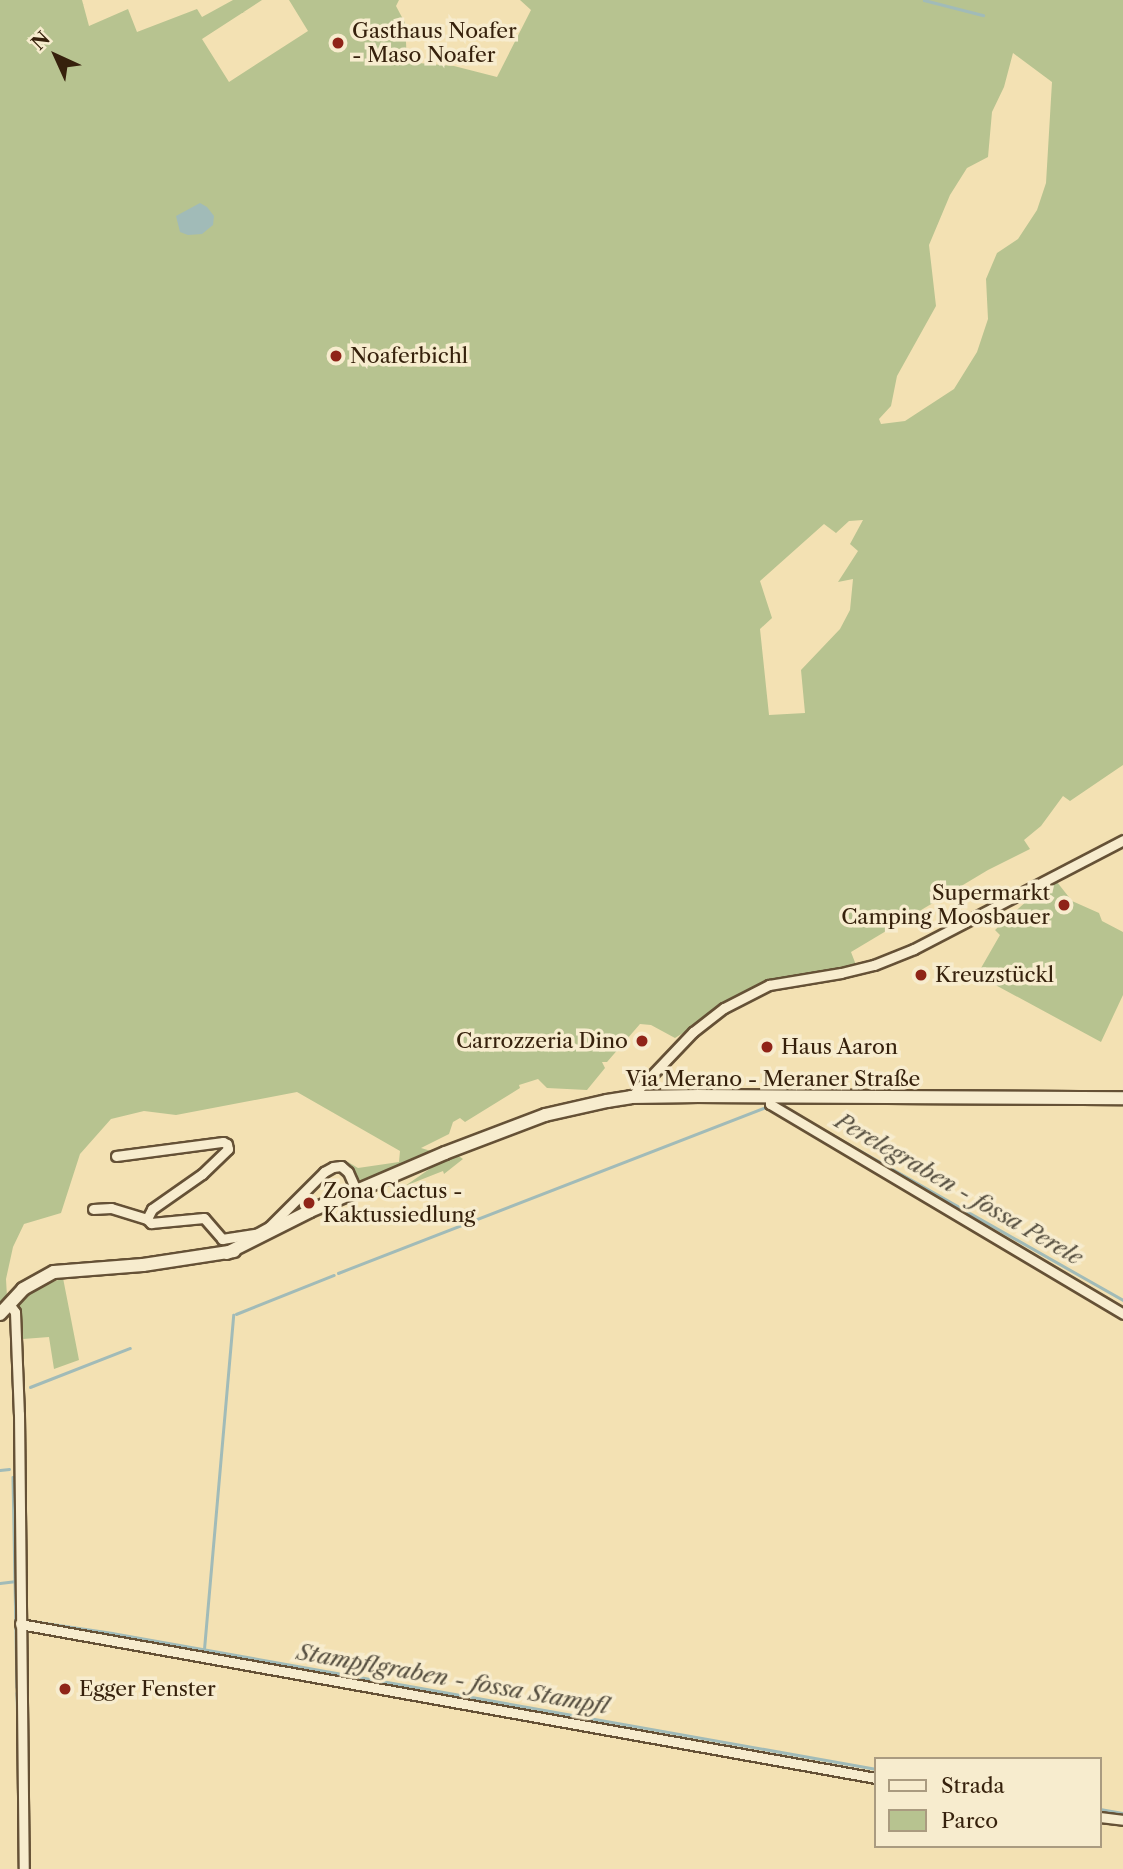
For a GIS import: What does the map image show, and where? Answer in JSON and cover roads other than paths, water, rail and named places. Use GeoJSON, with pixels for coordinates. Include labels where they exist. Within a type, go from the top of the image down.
{"type":"FeatureCollection","features":[{"type":"Feature","properties":{"kind":"main road","name":"Via Merano - Meraner Straße"},"geometry":{"type":"LineString","coordinates":[[4,1309],[37,1279],[54,1272],[72,1268],[132,1267],[228,1253],[310,1211],[445,1153],[545,1115],[631,1097],[1123,1098]]}},
{"type":"Feature","properties":{"kind":"street"},"geometry":{"type":"LineString","coordinates":[[631,1097],[693,1032],[723,1008],[769,985],[874,965],[914,949],[1123,840]]}},
{"type":"Feature","properties":{"kind":"street"},"geometry":{"type":"LineString","coordinates":[[770,1096],[769,1104],[1123,1314]]}},
{"type":"Feature","properties":{"kind":"street"},"geometry":{"type":"LineString","coordinates":[[116,1156],[223,1142],[227,1144],[228,1149],[202,1174],[152,1209],[147,1219]]}},
{"type":"Feature","properties":{"kind":"street"},"geometry":{"type":"LineString","coordinates":[[93,1209],[111,1208],[147,1219],[151,1223],[204,1218],[218,1236],[229,1240],[258,1233],[269,1227],[324,1172],[333,1167],[341,1166],[348,1172],[357,1192]]}},
{"type":"Feature","properties":{"kind":"street"},"geometry":{"type":"LineString","coordinates":[[4,1309],[15,1312],[18,1387],[24,1869]]}},
{"type":"Feature","properties":{"kind":"street"},"geometry":{"type":"LineString","coordinates":[[20,1624],[874,1778]]}},
{"type":"Feature","properties":{"kind":"street"},"geometry":{"type":"LineString","coordinates":[[1102,1817],[1123,1821]]}},
{"type":"Feature","properties":{"kind":"water"},"geometry":{"type":"Polygon","coordinates":[[[200,203],[214,216],[213,225],[202,234],[188,235],[180,232],[176,216],[200,203]]]}},
{"type":"Feature","properties":{"kind":"waterway"},"geometry":{"type":"LineString","coordinates":[[924,0],[983,15]]}},
{"type":"Feature","properties":{"kind":"waterway"},"geometry":{"type":"LineString","coordinates":[[338,1273],[764,1108]]}},
{"type":"Feature","properties":{"kind":"waterway","name":"Perelegraben - fossa Perele"},"geometry":{"type":"LineString","coordinates":[[801,1117],[1123,1300]]}},
{"type":"Feature","properties":{"kind":"waterway"},"geometry":{"type":"LineString","coordinates":[[236,1314],[334,1275]]}},
{"type":"Feature","properties":{"kind":"waterway"},"geometry":{"type":"LineString","coordinates":[[204,1649],[233,1315]]}},
{"type":"Feature","properties":{"kind":"waterway"},"geometry":{"type":"LineString","coordinates":[[30,1387],[130,1348]]}},
{"type":"Feature","properties":{"kind":"waterway"},"geometry":{"type":"LineString","coordinates":[[0,1470],[9,1469]]}},
{"type":"Feature","properties":{"kind":"waterway"},"geometry":{"type":"LineString","coordinates":[[13,1477],[17,1687]]}},
{"type":"Feature","properties":{"kind":"waterway"},"geometry":{"type":"LineString","coordinates":[[0,1583],[16,1581]]}},
{"type":"Feature","properties":{"kind":"waterway","name":"Stampflgraben - fossa Stampfl"},"geometry":{"type":"LineString","coordinates":[[25,1620],[112,1633],[874,1769]]}},
{"type":"Feature","properties":{"kind":"waterway"},"geometry":{"type":"LineString","coordinates":[[17,1693],[19,1767]]}},
{"type":"Feature","properties":{"kind":"waterway","name":"Stampflgraben - fossa Stampfl"},"geometry":{"type":"LineString","coordinates":[[1102,1809],[1123,1813]]}},
{"type":"Feature","properties":{"kind":"place","name":"Gasthaus Noafer - Maso Noafer"},"geometry":{"type":"Point","coordinates":[338,43]}},
{"type":"Feature","properties":{"kind":"place","name":"Noaferbichl"},"geometry":{"type":"Point","coordinates":[336,356]}},
{"type":"Feature","properties":{"kind":"place","name":"Supermarkt Camping Moosbauer"},"geometry":{"type":"Point","coordinates":[1064,905]}},
{"type":"Feature","properties":{"kind":"place","name":"Kreuzstückl"},"geometry":{"type":"Point","coordinates":[921,975]}},
{"type":"Feature","properties":{"kind":"place","name":"Carrozzeria Dino"},"geometry":{"type":"Point","coordinates":[642,1041]}},
{"type":"Feature","properties":{"kind":"place","name":"Haus Aaron"},"geometry":{"type":"Point","coordinates":[767,1047]}},
{"type":"Feature","properties":{"kind":"place","name":"Zona Cactus - Kaktussiedlung"},"geometry":{"type":"Point","coordinates":[309,1203]}},
{"type":"Feature","properties":{"kind":"place","name":"Egger Fenster"},"geometry":{"type":"Point","coordinates":[65,1689]}}]}
